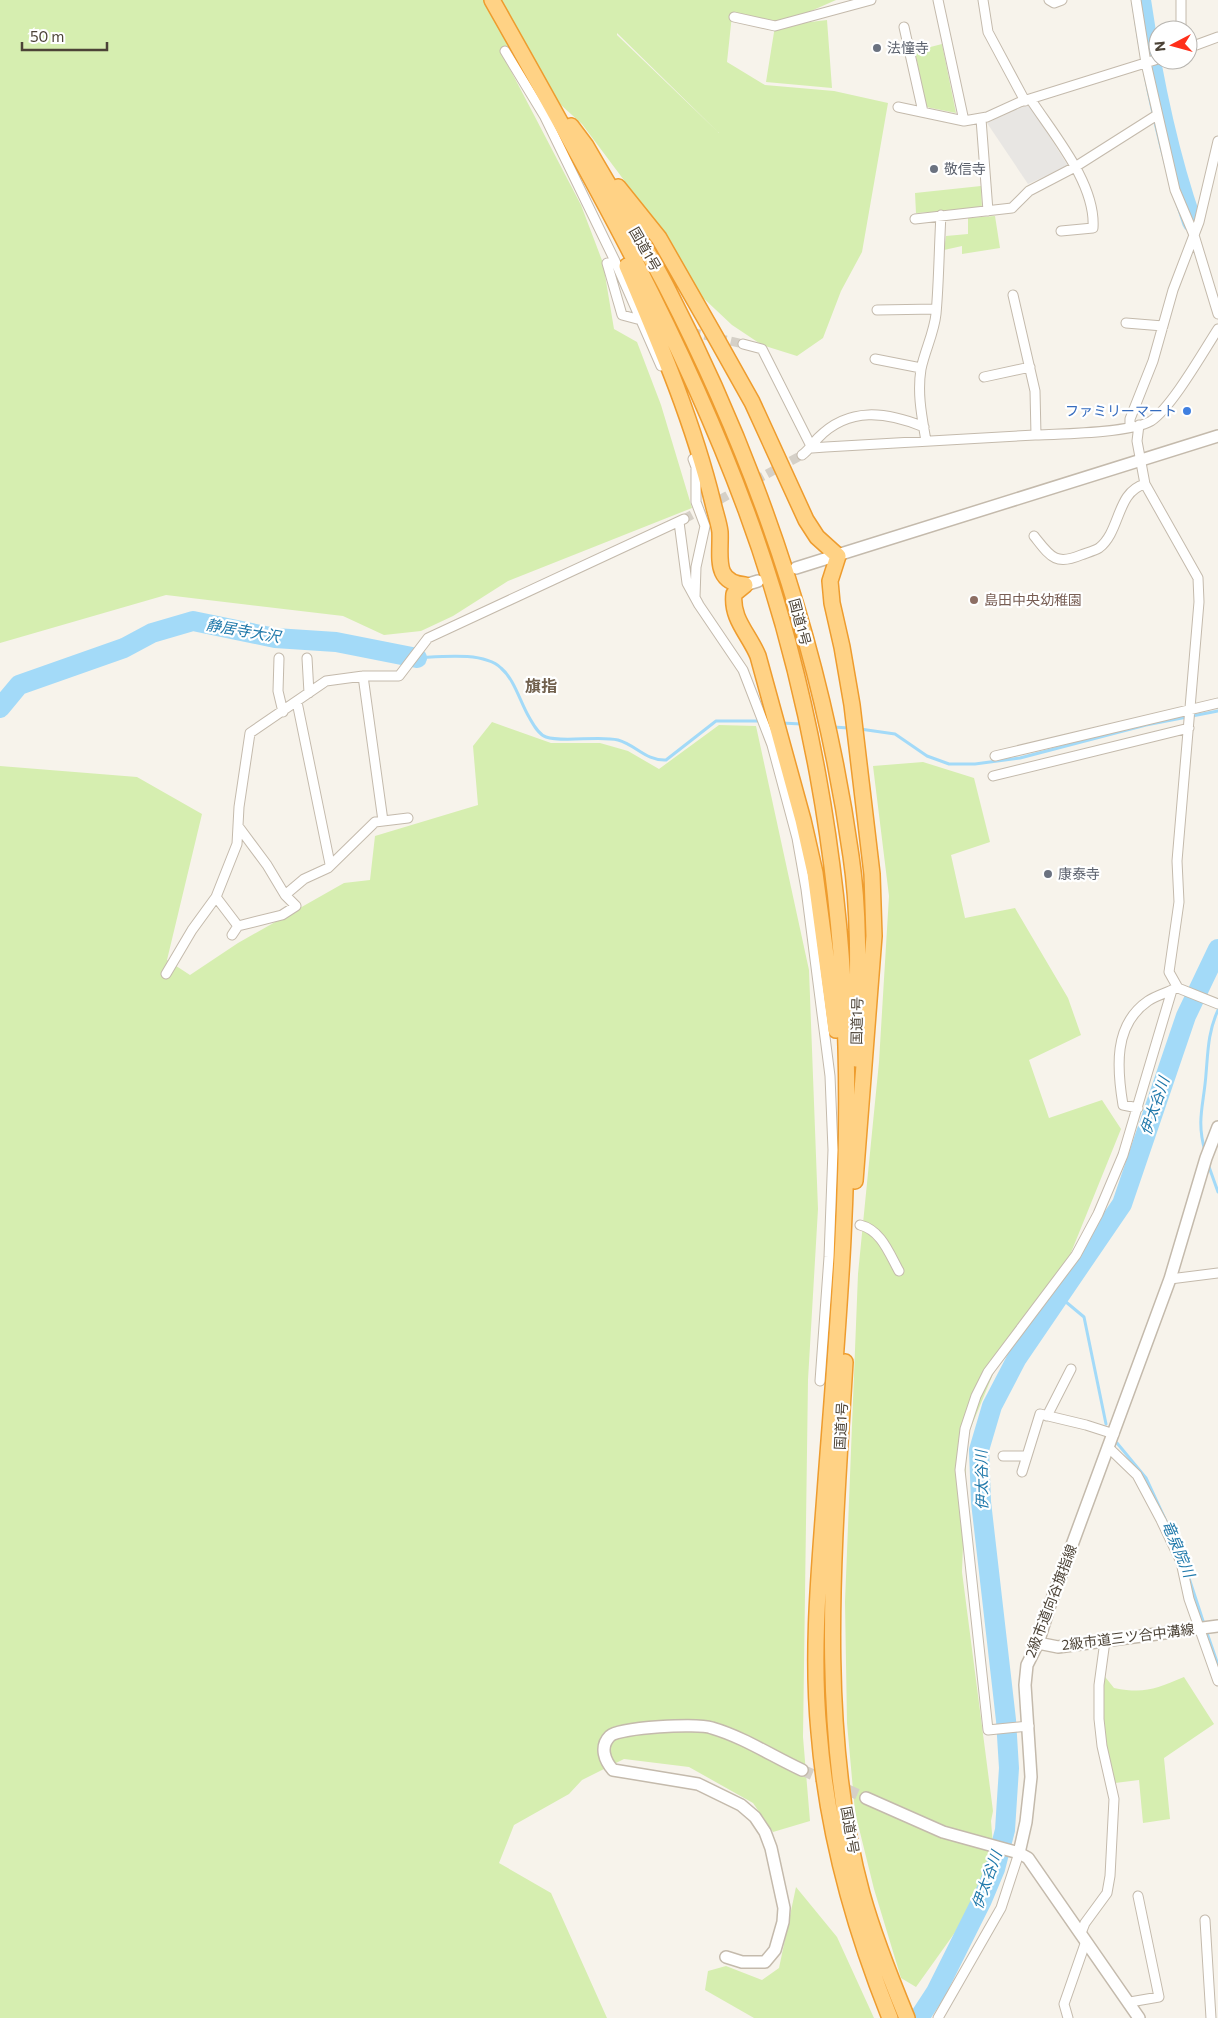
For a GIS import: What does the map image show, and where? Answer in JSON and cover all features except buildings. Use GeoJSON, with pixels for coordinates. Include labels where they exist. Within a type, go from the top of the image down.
{"type":"FeatureCollection","features":[{"type":"Feature","properties":{"kind":"highway","name":"国道1号"},"geometry":{"type":"LineString","coordinates":[[492,0],[539,83],[666,285],[722,404],[761,497],[791,589],[834,756],[852,858],[857,950],[855,1181],[833,1571],[839,1759],[848,1824],[862,1892],[879,1949],[907,2018]]}},
{"type":"Feature","properties":{"kind":"highway","name":"国道1号"},"geometry":{"type":"LineString","coordinates":[[584,153],[691,375],[746,510],[781,621],[807,722],[831,862],[840,941],[846,1046],[844,1232],[818,1573],[815,1657],[819,1732],[828,1806],[839,1864],[853,1917],[889,2015]]}},
{"type":"Feature","properties":{"kind":"highway"},"geometry":{"type":"LineString","coordinates":[[584,153],[659,238],[752,402],[806,520],[818,537],[838,556],[830,581],[832,603],[852,706],[872,874],[874,936],[855,1181]]}},
{"type":"Feature","properties":{"kind":"highway"},"geometry":{"type":"LineString","coordinates":[[584,153],[684,403],[720,530],[721,570],[727,580],[733,584],[752,583],[734,594],[733,605],[737,620],[758,656],[805,828],[815,873],[825,942],[846,1113]]}},
{"type":"Feature","properties":{"kind":"street"},"geometry":{"type":"LineString","coordinates":[[734,17],[775,26],[871,0]]}},
{"type":"Feature","properties":{"kind":"street"},"geometry":{"type":"LineString","coordinates":[[938,0],[964,121]]}},
{"type":"Feature","properties":{"kind":"street"},"geometry":{"type":"LineString","coordinates":[[983,0],[988,32],[1028,101],[1075,167],[1090,200],[1094,214],[1093,228],[1061,231]]}},
{"type":"Feature","properties":{"kind":"street"},"geometry":{"type":"LineString","coordinates":[[1049,0],[1054,3],[1062,0]]}},
{"type":"Feature","properties":{"kind":"street"},"geometry":{"type":"LineString","coordinates":[[1136,0],[1146,63],[1175,190],[1194,235],[1218,314]]}},
{"type":"Feature","properties":{"kind":"street"},"geometry":{"type":"LineString","coordinates":[[1181,0],[1181,20]]}},
{"type":"Feature","properties":{"kind":"street"},"geometry":{"type":"LineString","coordinates":[[904,27],[923,112]]}},
{"type":"Feature","properties":{"kind":"street"},"geometry":{"type":"LineString","coordinates":[[1198,44],[1218,37]]}},
{"type":"Feature","properties":{"kind":"street"},"geometry":{"type":"LineString","coordinates":[[505,51],[545,117],[614,260],[668,382],[696,467],[696,502],[705,526],[696,567],[695,598]]}},
{"type":"Feature","properties":{"kind":"street"},"geometry":{"type":"LineString","coordinates":[[898,107],[964,121],[981,119],[1028,101],[1146,63]]}},
{"type":"Feature","properties":{"kind":"street"},"geometry":{"type":"LineString","coordinates":[[915,219],[1012,208],[1029,191],[1075,167],[1157,115]]}},
{"type":"Feature","properties":{"kind":"street"},"geometry":{"type":"LineString","coordinates":[[981,119],[988,211]]}},
{"type":"Feature","properties":{"kind":"street"},"geometry":{"type":"LineString","coordinates":[[1026,1726],[988,1730],[960,1470],[965,1429],[976,1396],[988,1372],[1076,1255],[1098,1214],[1123,1154],[1177,989],[1169,972],[1179,902],[1177,861],[1199,602],[1198,578],[1145,484],[1139,461],[1134,426],[1130,419],[1153,361],[1172,290],[1194,235],[1218,141]]}},
{"type":"Feature","properties":{"kind":"street"},"geometry":{"type":"LineString","coordinates":[[926,441],[920,408],[921,368],[933,331],[936,310],[941,215]]}},
{"type":"Feature","properties":{"kind":"street"},"geometry":{"type":"LineString","coordinates":[[614,260],[607,263],[622,315],[637,319]]}},
{"type":"Feature","properties":{"kind":"street"},"geometry":{"type":"LineString","coordinates":[[1013,295],[1035,391],[1036,435]]}},
{"type":"Feature","properties":{"kind":"street"},"geometry":{"type":"LineString","coordinates":[[877,310],[936,310]]}},
{"type":"Feature","properties":{"kind":"street"},"geometry":{"type":"LineString","coordinates":[[1126,323],[1163,326]]}},
{"type":"Feature","properties":{"kind":"street"},"geometry":{"type":"LineString","coordinates":[[812,448],[1036,435],[1134,426],[1150,422],[1160,413],[1218,330]]}},
{"type":"Feature","properties":{"kind":"street"},"geometry":{"type":"LineString","coordinates":[[743,344],[762,350],[812,448]]}},
{"type":"Feature","properties":{"kind":"street"},"geometry":{"type":"LineString","coordinates":[[875,359],[921,368]]}},
{"type":"Feature","properties":{"kind":"street"},"geometry":{"type":"LineString","coordinates":[[984,377],[1030,367]]}},
{"type":"Feature","properties":{"kind":"street"},"geometry":{"type":"LineString","coordinates":[[802,455],[812,448],[817,438],[832,427],[864,414],[900,418],[924,427]]}},
{"type":"Feature","properties":{"kind":"street"},"geometry":{"type":"LineString","coordinates":[[796,568],[1218,436]]}},
{"type":"Feature","properties":{"kind":"street"},"geometry":{"type":"LineString","coordinates":[[1034,536],[1048,553],[1058,561],[1067,561],[1099,548],[1111,533],[1128,493],[1136,486],[1145,484]]}},
{"type":"Feature","properties":{"kind":"street"},"geometry":{"type":"LineString","coordinates":[[166,974],[192,930],[216,897],[237,844],[250,733],[283,712],[326,680],[363,676],[399,676],[428,638],[681,520],[687,583],[743,670],[772,745],[797,838],[817,961],[830,1076],[833,1150],[832,1226],[820,1382]]}},
{"type":"Feature","properties":{"kind":"street"},"geometry":{"type":"LineString","coordinates":[[279,658],[278,691],[283,712]]}},
{"type":"Feature","properties":{"kind":"street"},"geometry":{"type":"LineString","coordinates":[[307,658],[309,693]]}},
{"type":"Feature","properties":{"kind":"street"},"geometry":{"type":"LineString","coordinates":[[363,676],[383,821]]}},
{"type":"Feature","properties":{"kind":"street"},"geometry":{"type":"LineString","coordinates":[[297,702],[330,864]]}},
{"type":"Feature","properties":{"kind":"street"},"geometry":{"type":"LineString","coordinates":[[995,756],[1218,703]]}},
{"type":"Feature","properties":{"kind":"street"},"geometry":{"type":"LineString","coordinates":[[993,776],[1189,728]]}},
{"type":"Feature","properties":{"kind":"street"},"geometry":{"type":"LineString","coordinates":[[285,895],[304,879],[328,868],[375,822],[408,818]]}},
{"type":"Feature","properties":{"kind":"street"},"geometry":{"type":"LineString","coordinates":[[232,935],[238,926],[282,915],[296,906],[285,895],[267,865],[238,826]]}},
{"type":"Feature","properties":{"kind":"street"},"geometry":{"type":"LineString","coordinates":[[216,897],[238,926]]}},
{"type":"Feature","properties":{"kind":"street"},"geometry":{"type":"LineString","coordinates":[[1138,1108],[1123,1105],[1118,1072],[1120,1048],[1134,1014],[1147,1002],[1177,989],[1218,1004]]}},
{"type":"Feature","properties":{"kind":"street","name":"2級市道向谷旗指線"},"geometry":{"type":"LineString","coordinates":[[1016,1852],[1026,1822],[1030,1777],[1026,1726],[1026,1665],[1038,1644],[1051,1602],[1170,1279],[1215,1143],[1218,1127]]}},
{"type":"Feature","properties":{"kind":"street"},"geometry":{"type":"LineString","coordinates":[[860,1225],[870,1228],[879,1236],[899,1271]]}},
{"type":"Feature","properties":{"kind":"street"},"geometry":{"type":"LineString","coordinates":[[1170,1279],[1218,1273]]}},
{"type":"Feature","properties":{"kind":"street"},"geometry":{"type":"LineString","coordinates":[[1047,1416],[1072,1369]]}},
{"type":"Feature","properties":{"kind":"street"},"geometry":{"type":"LineString","coordinates":[[1022,1472],[1040,1414],[1114,1434]]}},
{"type":"Feature","properties":{"kind":"street"},"geometry":{"type":"LineString","coordinates":[[1109,1448],[1137,1475],[1181,1562],[1189,1598],[1218,1681]]}},
{"type":"Feature","properties":{"kind":"street"},"geometry":{"type":"LineString","coordinates":[[1003,1456],[1027,1456]]}},
{"type":"Feature","properties":{"kind":"street","name":"2級市道三ツ合中溝線"},"geometry":{"type":"LineString","coordinates":[[1038,1644],[1058,1647],[1218,1626]]}},
{"type":"Feature","properties":{"kind":"street"},"geometry":{"type":"LineString","coordinates":[[1068,2018],[1064,2004],[1084,1937],[1085,1922],[1107,1893],[1110,1876],[1114,1799],[1102,1746],[1099,1719],[1099,1685],[1105,1641]]}},
{"type":"Feature","properties":{"kind":"street"},"geometry":{"type":"LineString","coordinates":[[726,1957],[757,1964],[765,1962],[775,1950],[783,1922],[784,1908],[765,1832],[755,1817],[741,1805],[698,1784],[613,1770],[604,1756],[605,1746],[611,1736],[622,1731],[693,1724],[727,1734],[802,1770]]}},
{"type":"Feature","properties":{"kind":"street"},"geometry":{"type":"LineString","coordinates":[[866,1798],[943,1832],[984,1845],[1016,1852],[1028,1858],[1130,2002],[1139,2018]]}},
{"type":"Feature","properties":{"kind":"street"},"geometry":{"type":"LineString","coordinates":[[938,2018],[1001,1908],[1016,1852]]}},
{"type":"Feature","properties":{"kind":"street"},"geometry":{"type":"LineString","coordinates":[[1130,2002],[1159,1997],[1138,1896]]}},
{"type":"Feature","properties":{"kind":"street"},"geometry":{"type":"LineString","coordinates":[[1205,1920],[1211,2018]]}},
{"type":"Feature","properties":{"kind":"green space"},"geometry":{"type":"Polygon","coordinates":[[[0,0],[836,0],[777,26],[827,20],[832,88],[766,82],[775,26],[732,15],[727,62],[765,85],[834,91],[888,103],[862,252],[841,291],[823,338],[797,356],[762,345],[732,325],[699,294],[656,223],[582,124],[500,50],[581,205],[603,263],[614,329],[637,342],[661,405],[692,508],[508,581],[453,616],[421,631],[384,635],[343,616],[166,595],[0,643],[0,0]],[[617,33],[617,35],[719,133],[617,33]]]}},
{"type":"Feature","properties":{"kind":"green space"},"geometry":{"type":"Polygon","coordinates":[[[942,44],[956,113],[926,107],[915,51],[942,44]]]}},
{"type":"Feature","properties":{"kind":"green space"},"geometry":{"type":"Polygon","coordinates":[[[981,186],[982,209],[916,213],[915,193],[981,186]]]}},
{"type":"Feature","properties":{"kind":"green space"},"geometry":{"type":"Polygon","coordinates":[[[995,216],[1000,248],[962,254],[962,246],[944,250],[946,236],[968,234],[968,218],[995,216]]]}},
{"type":"Feature","properties":{"kind":"green space"},"geometry":{"type":"Polygon","coordinates":[[[492,722],[551,743],[600,743],[628,751],[659,769],[719,725],[756,726],[809,970],[818,1209],[808,1380],[803,1737],[810,1821],[773,1832],[753,1803],[689,1767],[624,1759],[582,1780],[569,1794],[514,1825],[499,1863],[551,1893],[607,2018],[0,2018],[0,766],[137,777],[202,814],[167,960],[190,975],[238,943],[344,883],[370,880],[375,836],[478,805],[473,746],[492,722]]]}},
{"type":"Feature","properties":{"kind":"green space"},"geometry":{"type":"Polygon","coordinates":[[[923,762],[974,778],[990,842],[951,855],[965,918],[1015,908],[1068,998],[1081,1035],[1029,1060],[1049,1118],[1102,1100],[1121,1129],[1066,1265],[1003,1350],[967,1437],[962,1572],[993,1811],[991,1821],[995,1869],[961,1924],[916,1987],[901,1978],[874,1889],[855,1812],[847,1723],[845,1602],[858,1274],[879,1062],[889,896],[873,766],[923,762]]]}},
{"type":"Feature","properties":{"kind":"green space"},"geometry":{"type":"Polygon","coordinates":[[[1102,1673],[1114,1688],[1134,1691],[1150,1689],[1184,1677],[1214,1724],[1164,1758],[1170,1819],[1143,1823],[1139,1780],[1115,1783],[1102,1725],[1102,1673]]]}},
{"type":"Feature","properties":{"kind":"green space"},"geometry":{"type":"Polygon","coordinates":[[[796,1887],[837,1937],[874,2018],[754,2018],[705,1990],[708,1971],[726,1966],[762,1980],[779,1968],[796,1887]]]}},
{"type":"Feature","properties":{"kind":"shaded area"},"geometry":{"type":"Polygon","coordinates":[[[1029,104],[1068,166],[1028,184],[987,123],[1029,104]]]}},
{"type":"Feature","properties":{"kind":"waterway"},"geometry":{"type":"LineString","coordinates":[[1141,0],[1161,112],[1192,222]]}},
{"type":"Feature","properties":{"kind":"waterway","name":"静居寺大沢"},"geometry":{"type":"LineString","coordinates":[[0,708],[19,685],[124,648],[152,633],[193,621],[275,638],[336,642],[417,658]]}},
{"type":"Feature","properties":{"kind":"waterway"},"geometry":{"type":"LineString","coordinates":[[416,658],[460,656],[483,659],[493,663],[506,673],[532,723],[543,736],[553,739],[601,738],[618,740],[659,760],[666,760],[716,721],[762,721]]}},
{"type":"Feature","properties":{"kind":"waterway"},"geometry":{"type":"LineString","coordinates":[[860,729],[895,734],[927,756],[949,764],[975,764],[1020,758],[1146,725],[1218,711]]}},
{"type":"Feature","properties":{"kind":"waterway"},"geometry":{"type":"LineString","coordinates":[[781,723],[802,724]]}},
{"type":"Feature","properties":{"kind":"waterway"},"geometry":{"type":"LineString","coordinates":[[833,727],[849,728]]}},
{"type":"Feature","properties":{"kind":"waterway","name":"伊太谷川"},"geometry":{"type":"LineString","coordinates":[[919,2018],[936,1992],[982,1900],[995,1869],[1005,1830],[1009,1768],[1006,1720],[981,1502],[979,1450],[992,1406],[1017,1358],[1122,1204],[1186,1016],[1218,949]]}},
{"type":"Feature","properties":{"kind":"waterway"},"geometry":{"type":"LineString","coordinates":[[1205,1151],[1202,1140],[1201,1112],[1209,1042],[1218,1010]]}},
{"type":"Feature","properties":{"kind":"waterway"},"geometry":{"type":"LineString","coordinates":[[1208,1164],[1218,1192]]}},
{"type":"Feature","properties":{"kind":"waterway","name":"竜泉院川"},"geometry":{"type":"LineString","coordinates":[[1060,1297],[1084,1317],[1106,1424]]}},
{"type":"Feature","properties":{"kind":"waterway","name":"竜泉院川"},"geometry":{"type":"LineString","coordinates":[[1117,1443],[1146,1478],[1184,1560]]}},
{"type":"Feature","properties":{"kind":"waterway","name":"竜泉院川"},"geometry":{"type":"LineString","coordinates":[[1189,1578],[1204,1624]]}},
{"type":"Feature","properties":{"kind":"waterway","name":"竜泉院川"},"geometry":{"type":"LineString","coordinates":[[1206,1630],[1218,1665]]}},
{"type":"Feature","properties":{"kind":"tunnel"},"geometry":{"type":"LineString","coordinates":[[665,326],[743,344]]}},
{"type":"Feature","properties":{"kind":"tunnel"},"geometry":{"type":"LineString","coordinates":[[684,519],[802,455]]}},
{"type":"Feature","properties":{"kind":"tunnel"},"geometry":{"type":"LineString","coordinates":[[802,1770],[866,1798]]}},
{"type":"Feature","properties":{"kind":"place","name":"法憧寺"},"geometry":{"type":"Point","coordinates":[877,48]}},
{"type":"Feature","properties":{"kind":"place","name":"敬信寺"},"geometry":{"type":"Point","coordinates":[934,169]}},
{"type":"Feature","properties":{"kind":"place","name":"ファミリーマート"},"geometry":{"type":"Point","coordinates":[1187,411]}},
{"type":"Feature","properties":{"kind":"place","name":"島田中央幼稚園"},"geometry":{"type":"Point","coordinates":[974,600]}},
{"type":"Feature","properties":{"kind":"place","name":"康泰寺"},"geometry":{"type":"Point","coordinates":[1048,874]}},
{"type":"Feature","properties":{"kind":"district","name":"旗指"},"geometry":{"type":"Point","coordinates":[541,686]}}]}
